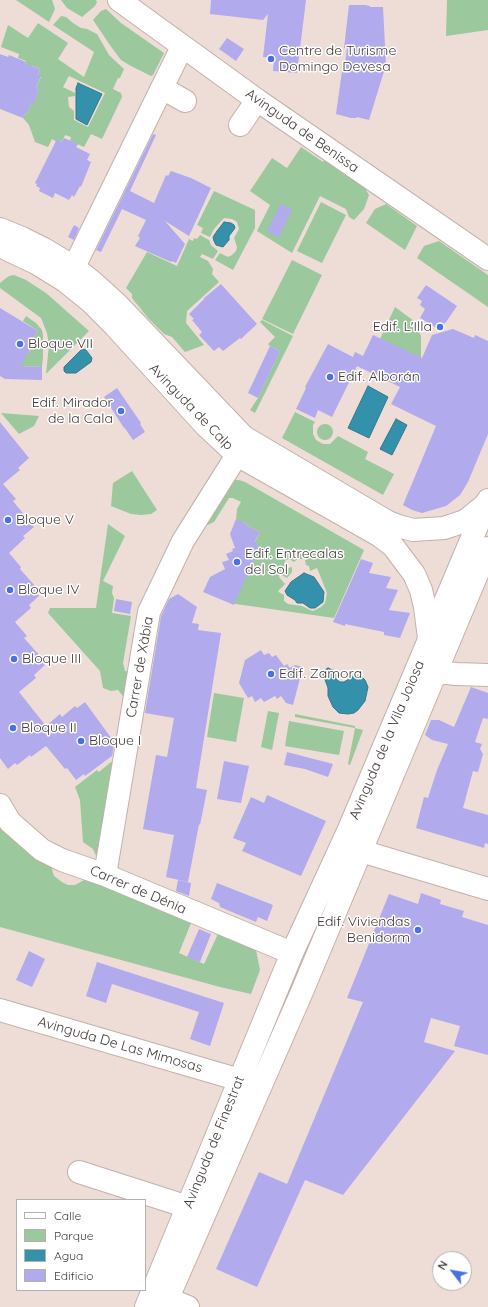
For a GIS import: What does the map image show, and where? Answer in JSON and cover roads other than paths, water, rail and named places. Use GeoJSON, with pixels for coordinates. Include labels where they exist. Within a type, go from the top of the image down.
{"type":"FeatureCollection","features":[{"type":"Feature","properties":{"kind":"street","name":"Avinguda de Benissa"},"geometry":{"type":"LineString","coordinates":[[119,0],[257,100],[488,259]]}},
{"type":"Feature","properties":{"kind":"street"},"geometry":{"type":"LineString","coordinates":[[74,267],[182,47]]}},
{"type":"Feature","properties":{"kind":"street"},"geometry":{"type":"LineString","coordinates":[[162,88],[185,101]]}},
{"type":"Feature","properties":{"kind":"street"},"geometry":{"type":"LineString","coordinates":[[240,125],[257,100]]}},
{"type":"Feature","properties":{"kind":"street","name":"Avinguda de Calp"},"geometry":{"type":"LineString","coordinates":[[0,229],[9,251],[36,263],[65,281],[91,302],[114,325],[206,426],[237,455],[380,536],[393,546],[414,574],[421,590],[425,606],[429,638]]}},
{"type":"Feature","properties":{"kind":"street","name":"Avinguda de Calp"},"geometry":{"type":"LineString","coordinates":[[9,251],[74,267],[117,304],[244,437],[388,522],[414,530],[444,528],[465,521],[487,502]]}},
{"type":"Feature","properties":{"kind":"street","name":"Carrer de Xàbia"},"geometry":{"type":"LineString","coordinates":[[104,875],[149,612],[183,541],[237,455]]}},
{"type":"Feature","properties":{"kind":"street","name":"Avinguda de la Vila Joiosa"},"geometry":{"type":"LineString","coordinates":[[302,991],[429,638],[487,502]]}},
{"type":"Feature","properties":{"kind":"street","name":"Avinguda de la Vila Joiosa"},"geometry":{"type":"LineString","coordinates":[[355,843],[437,672],[488,548]]}},
{"type":"Feature","properties":{"kind":"street"},"geometry":{"type":"LineString","coordinates":[[437,672],[488,675]]}},
{"type":"Feature","properties":{"kind":"street","name":"Carrer de Dénia"},"geometry":{"type":"LineString","coordinates":[[0,805],[10,822],[42,850],[62,860],[104,875],[292,953]]}},
{"type":"Feature","properties":{"kind":"street"},"geometry":{"type":"LineString","coordinates":[[292,953],[333,864],[355,843],[488,889]]}},
{"type":"Feature","properties":{"kind":"street","name":"Avinguda de Finestrat"},"geometry":{"type":"LineString","coordinates":[[146,1307],[292,953]]}},
{"type":"Feature","properties":{"kind":"street","name":"Avinguda de Finestrat"},"geometry":{"type":"LineString","coordinates":[[161,1304],[302,991]]}},
{"type":"Feature","properties":{"kind":"street","name":"Avinguda De Las Mimosas"},"geometry":{"type":"LineString","coordinates":[[2,1016],[240,1080]]}},
{"type":"Feature","properties":{"kind":"street"},"geometry":{"type":"LineString","coordinates":[[79,1172],[188,1207]]}},
{"type":"Feature","properties":{"kind":"street"},"geometry":{"type":"LineString","coordinates":[[162,1270],[161,1304],[188,1307]]}},
{"type":"Feature","properties":{"kind":"street"},"geometry":{"type":"LineString","coordinates":[[138,1307],[150,1286],[162,1270]]}},
{"type":"Feature","properties":{"kind":"water"},"geometry":{"type":"Polygon","coordinates":[[[78,83],[102,94],[87,125],[76,119],[76,88],[78,83]]]}},
{"type":"Feature","properties":{"kind":"water"},"geometry":{"type":"Polygon","coordinates":[[[224,222],[231,223],[235,228],[229,236],[229,240],[223,247],[216,245],[213,237],[224,222]]]}},
{"type":"Feature","properties":{"kind":"water"},"geometry":{"type":"Polygon","coordinates":[[[82,349],[86,350],[92,358],[91,362],[76,373],[66,373],[64,371],[64,367],[82,349]]]}},
{"type":"Feature","properties":{"kind":"water"},"geometry":{"type":"Polygon","coordinates":[[[368,386],[388,397],[369,438],[348,428],[368,386]]]}},
{"type":"Feature","properties":{"kind":"water"},"geometry":{"type":"Polygon","coordinates":[[[396,419],[407,425],[392,455],[380,449],[396,419]]]}},
{"type":"Feature","properties":{"kind":"water"},"geometry":{"type":"Polygon","coordinates":[[[304,573],[314,577],[324,592],[323,602],[315,608],[310,608],[303,603],[297,603],[287,595],[285,591],[291,582],[304,573]]]}},
{"type":"Feature","properties":{"kind":"water"},"geometry":{"type":"Polygon","coordinates":[[[328,668],[335,671],[336,679],[340,682],[344,682],[354,676],[361,676],[365,680],[368,687],[365,701],[354,713],[339,713],[333,707],[328,696],[328,688],[323,674],[328,668]]]}},
{"type":"Feature","properties":{"kind":"place","name":"Centre de Turisme Domingo Devesa"},"geometry":{"type":"Point","coordinates":[271,59]}},
{"type":"Feature","properties":{"kind":"place","name":"Edif. L'Illa"},"geometry":{"type":"Point","coordinates":[440,327]}},
{"type":"Feature","properties":{"kind":"place","name":"Bloque VII"},"geometry":{"type":"Point","coordinates":[20,344]}},
{"type":"Feature","properties":{"kind":"place","name":"Edif. Alborán"},"geometry":{"type":"Point","coordinates":[330,377]}},
{"type":"Feature","properties":{"kind":"place","name":"Edif. Mirador de la Cala"},"geometry":{"type":"Point","coordinates":[121,411]}},
{"type":"Feature","properties":{"kind":"place","name":"Bloque V"},"geometry":{"type":"Point","coordinates":[8,520]}},
{"type":"Feature","properties":{"kind":"place","name":"Edif. Entrecalas del Sol"},"geometry":{"type":"Point","coordinates":[237,562]}},
{"type":"Feature","properties":{"kind":"place","name":"Bloque IV"},"geometry":{"type":"Point","coordinates":[10,590]}},
{"type":"Feature","properties":{"kind":"place","name":"Bloque III"},"geometry":{"type":"Point","coordinates":[14,659]}},
{"type":"Feature","properties":{"kind":"place","name":"Edif. Zamora"},"geometry":{"type":"Point","coordinates":[271,674]}},
{"type":"Feature","properties":{"kind":"place","name":"Bloque II"},"geometry":{"type":"Point","coordinates":[13,728]}},
{"type":"Feature","properties":{"kind":"place","name":"Bloque I"},"geometry":{"type":"Point","coordinates":[81,741]}},
{"type":"Feature","properties":{"kind":"place","name":"Edif. Viviendas Benidorm"},"geometry":{"type":"Point","coordinates":[418,930]}}]}
